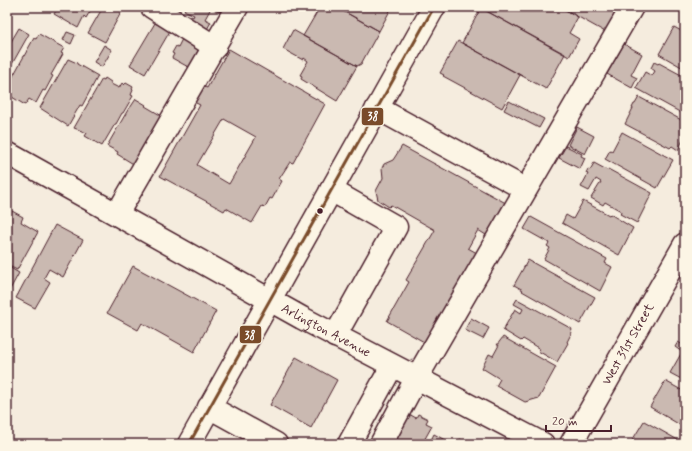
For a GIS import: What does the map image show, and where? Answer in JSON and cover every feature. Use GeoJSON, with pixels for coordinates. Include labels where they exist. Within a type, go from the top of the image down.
{"type":"FeatureCollection","features":[{"type":"Feature","properties":{"kind":"main road"},"geometry":{"type":"LineString","coordinates":[[152,7],[214,46]]}},
{"type":"Feature","properties":{"kind":"main road"},"geometry":{"type":"LineString","coordinates":[[117,214],[237,7]]}},
{"type":"Feature","properties":{"kind":"main road"},"geometry":{"type":"LineString","coordinates":[[189,444],[434,7]]}},
{"type":"Feature","properties":{"kind":"main road"},"geometry":{"type":"LineString","coordinates":[[381,444],[416,379],[632,7]]}},
{"type":"Feature","properties":{"kind":"main road"},"geometry":{"type":"LineString","coordinates":[[377,108],[514,183]]}},
{"type":"Feature","properties":{"kind":"main road","name":"Arlington Avenue"},"geometry":{"type":"LineString","coordinates":[[7,153],[269,301],[542,444]]}},
{"type":"Feature","properties":{"kind":"main road"},"geometry":{"type":"LineString","coordinates":[[331,190],[396,227],[335,336]]}},
{"type":"Feature","properties":{"kind":"main road","name":"West 31st Street"},"geometry":{"type":"LineString","coordinates":[[571,444],[685,244]]}},
{"type":"Feature","properties":{"kind":"main road"},"geometry":{"type":"LineString","coordinates":[[349,444],[392,366]]}},
{"type":"Feature","properties":{"kind":"main road"},"geometry":{"type":"LineString","coordinates":[[210,407],[276,444]]}},
{"type":"Feature","properties":{"kind":"building"},"geometry":{"type":"Polygon","coordinates":[[[58,7],[92,8],[86,18],[84,16],[78,28],[54,14],[58,7]]]}},
{"type":"Feature","properties":{"kind":"building"},"geometry":{"type":"Polygon","coordinates":[[[103,7],[124,7],[105,42],[88,33],[103,7]]]}},
{"type":"Feature","properties":{"kind":"building"},"geometry":{"type":"Polygon","coordinates":[[[186,7],[222,7],[219,12],[211,8],[205,19],[211,22],[205,33],[187,22],[191,16],[193,17],[194,15],[184,10],[186,7]]]}},
{"type":"Feature","properties":{"kind":"building"},"geometry":{"type":"Polygon","coordinates":[[[320,7],[336,7],[379,31],[361,64],[357,66],[303,36],[320,7]]]}},
{"type":"Feature","properties":{"kind":"building"},"geometry":{"type":"Polygon","coordinates":[[[336,7],[392,7],[379,31],[336,7]]]}},
{"type":"Feature","properties":{"kind":"building"},"geometry":{"type":"Polygon","coordinates":[[[560,7],[578,17],[569,33],[579,39],[569,57],[481,8],[560,7]]]}},
{"type":"Feature","properties":{"kind":"building"},"geometry":{"type":"Polygon","coordinates":[[[565,7],[627,7],[609,34],[564,9],[565,7]]]}},
{"type":"Feature","properties":{"kind":"building"},"geometry":{"type":"Polygon","coordinates":[[[481,8],[565,54],[546,89],[462,43],[481,8]]]}},
{"type":"Feature","properties":{"kind":"building"},"geometry":{"type":"Polygon","coordinates":[[[155,23],[170,31],[145,74],[130,65],[155,23]]]}},
{"type":"Feature","properties":{"kind":"building"},"geometry":{"type":"Polygon","coordinates":[[[674,27],[685,33],[685,69],[659,54],[674,27]]]}},
{"type":"Feature","properties":{"kind":"building"},"geometry":{"type":"Polygon","coordinates":[[[19,28],[29,34],[7,73],[7,44],[9,45],[19,28]]]}},
{"type":"Feature","properties":{"kind":"building"},"geometry":{"type":"Polygon","coordinates":[[[293,30],[357,66],[337,101],[301,79],[302,76],[300,75],[308,61],[304,58],[303,60],[283,49],[293,30]]]}},
{"type":"Feature","properties":{"kind":"building"},"geometry":{"type":"Polygon","coordinates":[[[67,32],[75,35],[71,44],[63,40],[67,32]]]}},
{"type":"Feature","properties":{"kind":"building"},"geometry":{"type":"Polygon","coordinates":[[[39,34],[64,48],[61,53],[63,54],[51,75],[53,76],[45,91],[43,90],[36,103],[29,99],[25,105],[7,94],[7,87],[34,38],[36,39],[39,34]]]}},
{"type":"Feature","properties":{"kind":"building"},"geometry":{"type":"Polygon","coordinates":[[[182,39],[200,50],[190,68],[172,58],[174,54],[172,53],[176,46],[178,47],[182,39]]]}},
{"type":"Feature","properties":{"kind":"building"},"geometry":{"type":"Polygon","coordinates":[[[458,41],[520,75],[502,108],[440,73],[458,41]]]}},
{"type":"Feature","properties":{"kind":"building"},"geometry":{"type":"Polygon","coordinates":[[[624,44],[642,54],[631,75],[637,78],[632,88],[607,74],[624,44]]]}},
{"type":"Feature","properties":{"kind":"building"},"geometry":{"type":"Polygon","coordinates":[[[104,45],[112,50],[102,67],[94,62],[104,45]]]}},
{"type":"Feature","properties":{"kind":"building"},"geometry":{"type":"Polygon","coordinates":[[[229,49],[325,104],[293,163],[290,162],[279,179],[282,181],[272,199],[270,198],[265,207],[262,206],[252,223],[226,208],[224,211],[160,176],[200,105],[190,100],[199,84],[207,88],[229,49]],[[224,119],[197,165],[229,184],[256,137],[224,119]]]}},
{"type":"Feature","properties":{"kind":"building"},"geometry":{"type":"Polygon","coordinates":[[[68,59],[98,76],[82,106],[80,105],[68,126],[40,108],[68,59]]]}},
{"type":"Feature","properties":{"kind":"building"},"geometry":{"type":"Polygon","coordinates":[[[654,62],[659,63],[685,77],[685,115],[636,88],[645,72],[652,76],[655,71],[651,68],[654,62]]]}},
{"type":"Feature","properties":{"kind":"building"},"geometry":{"type":"Polygon","coordinates":[[[105,78],[111,82],[111,84],[119,88],[122,83],[124,85],[126,83],[133,87],[131,95],[133,96],[102,146],[85,136],[87,133],[74,128],[102,79],[104,80],[105,78]]]}},
{"type":"Feature","properties":{"kind":"building"},"geometry":{"type":"Polygon","coordinates":[[[639,97],[685,122],[685,136],[678,150],[672,146],[670,148],[625,124],[634,104],[639,97]]]}},
{"type":"Feature","properties":{"kind":"building"},"geometry":{"type":"Polygon","coordinates":[[[136,99],[162,116],[135,165],[117,154],[118,152],[107,146],[129,108],[136,99]]]}},
{"type":"Feature","properties":{"kind":"building"},"geometry":{"type":"Polygon","coordinates":[[[509,101],[544,119],[539,128],[504,110],[509,101]]]}},
{"type":"Feature","properties":{"kind":"building"},"geometry":{"type":"Polygon","coordinates":[[[577,127],[594,136],[585,154],[568,145],[577,127]]]}},
{"type":"Feature","properties":{"kind":"building"},"geometry":{"type":"Polygon","coordinates":[[[622,132],[673,160],[657,188],[605,159],[610,150],[612,151],[622,132]]]}},
{"type":"Feature","properties":{"kind":"building"},"geometry":{"type":"Polygon","coordinates":[[[402,146],[513,207],[494,240],[478,230],[468,248],[484,257],[433,347],[387,321],[409,282],[406,280],[435,230],[391,205],[389,207],[378,200],[376,191],[383,178],[382,168],[384,164],[393,160],[402,146]]]}},
{"type":"Feature","properties":{"kind":"building"},"geometry":{"type":"Polygon","coordinates":[[[566,146],[582,154],[581,156],[585,158],[580,169],[559,158],[566,146]]]}},
{"type":"Feature","properties":{"kind":"building"},"geometry":{"type":"Polygon","coordinates":[[[594,163],[652,193],[637,223],[620,214],[621,211],[605,202],[603,205],[591,198],[601,182],[596,179],[589,191],[581,187],[588,174],[586,173],[588,169],[590,170],[594,163]]]}},
{"type":"Feature","properties":{"kind":"building"},"geometry":{"type":"Polygon","coordinates":[[[583,201],[609,215],[610,214],[633,228],[619,255],[562,223],[566,215],[573,219],[583,201]]]}},
{"type":"Feature","properties":{"kind":"building"},"geometry":{"type":"Polygon","coordinates":[[[12,211],[23,217],[21,222],[38,232],[17,270],[7,265],[7,220],[12,211]]]}},
{"type":"Feature","properties":{"kind":"building"},"geometry":{"type":"Polygon","coordinates":[[[531,217],[607,259],[605,263],[612,267],[600,291],[544,259],[550,248],[547,246],[549,243],[524,229],[531,217]]]}},
{"type":"Feature","properties":{"kind":"building"},"geometry":{"type":"Polygon","coordinates":[[[55,225],[83,240],[63,277],[49,269],[44,278],[50,282],[35,308],[16,298],[55,225]]]}},
{"type":"Feature","properties":{"kind":"building"},"geometry":{"type":"Polygon","coordinates":[[[528,260],[595,297],[580,324],[514,285],[528,260]]]}},
{"type":"Feature","properties":{"kind":"building"},"geometry":{"type":"Polygon","coordinates":[[[7,266],[19,273],[7,295],[7,266]]]}},
{"type":"Feature","properties":{"kind":"building"},"geometry":{"type":"Polygon","coordinates":[[[133,266],[216,311],[194,352],[142,323],[138,330],[107,313],[133,266]]]}},
{"type":"Feature","properties":{"kind":"building"},"geometry":{"type":"Polygon","coordinates":[[[517,299],[572,329],[567,342],[568,343],[557,362],[538,351],[540,349],[523,339],[521,341],[503,330],[515,309],[521,313],[523,309],[514,304],[517,299]]]}},
{"type":"Feature","properties":{"kind":"building"},"geometry":{"type":"Polygon","coordinates":[[[471,318],[489,328],[483,339],[465,330],[471,318]]]}},
{"type":"Feature","properties":{"kind":"building"},"geometry":{"type":"Polygon","coordinates":[[[503,337],[556,367],[539,398],[525,402],[496,386],[500,379],[482,368],[489,354],[493,356],[499,345],[497,345],[503,337]]]}},
{"type":"Feature","properties":{"kind":"building"},"geometry":{"type":"Polygon","coordinates":[[[678,342],[685,346],[685,381],[670,373],[682,352],[675,347],[678,342]]]}},
{"type":"Feature","properties":{"kind":"building"},"geometry":{"type":"Polygon","coordinates":[[[296,357],[337,380],[311,428],[270,405],[296,357]]]}},
{"type":"Feature","properties":{"kind":"building"},"geometry":{"type":"Polygon","coordinates":[[[665,381],[685,392],[685,428],[650,407],[665,381]]]}},
{"type":"Feature","properties":{"kind":"building"},"geometry":{"type":"Polygon","coordinates":[[[409,414],[416,418],[418,414],[428,419],[426,423],[432,426],[422,444],[405,444],[395,439],[409,414]]]}},
{"type":"Feature","properties":{"kind":"building"},"geometry":{"type":"Polygon","coordinates":[[[644,421],[685,444],[630,444],[644,421]]]}},
{"type":"Feature","properties":{"kind":"building"},"geometry":{"type":"Polygon","coordinates":[[[434,434],[443,439],[440,444],[429,444],[434,434]]]}},
{"type":"Feature","properties":{"kind":"building"},"geometry":{"type":"Polygon","coordinates":[[[444,439],[453,444],[441,444],[444,439]]]}},
{"type":"Feature","properties":{"kind":"building"},"geometry":{"type":"Polygon","coordinates":[[[460,439],[469,444],[457,444],[460,439]]]}},
{"type":"Feature","properties":{"kind":"transit line","name":"38"},"geometry":{"type":"LineString","coordinates":[[189,444],[434,7]]}}]}
